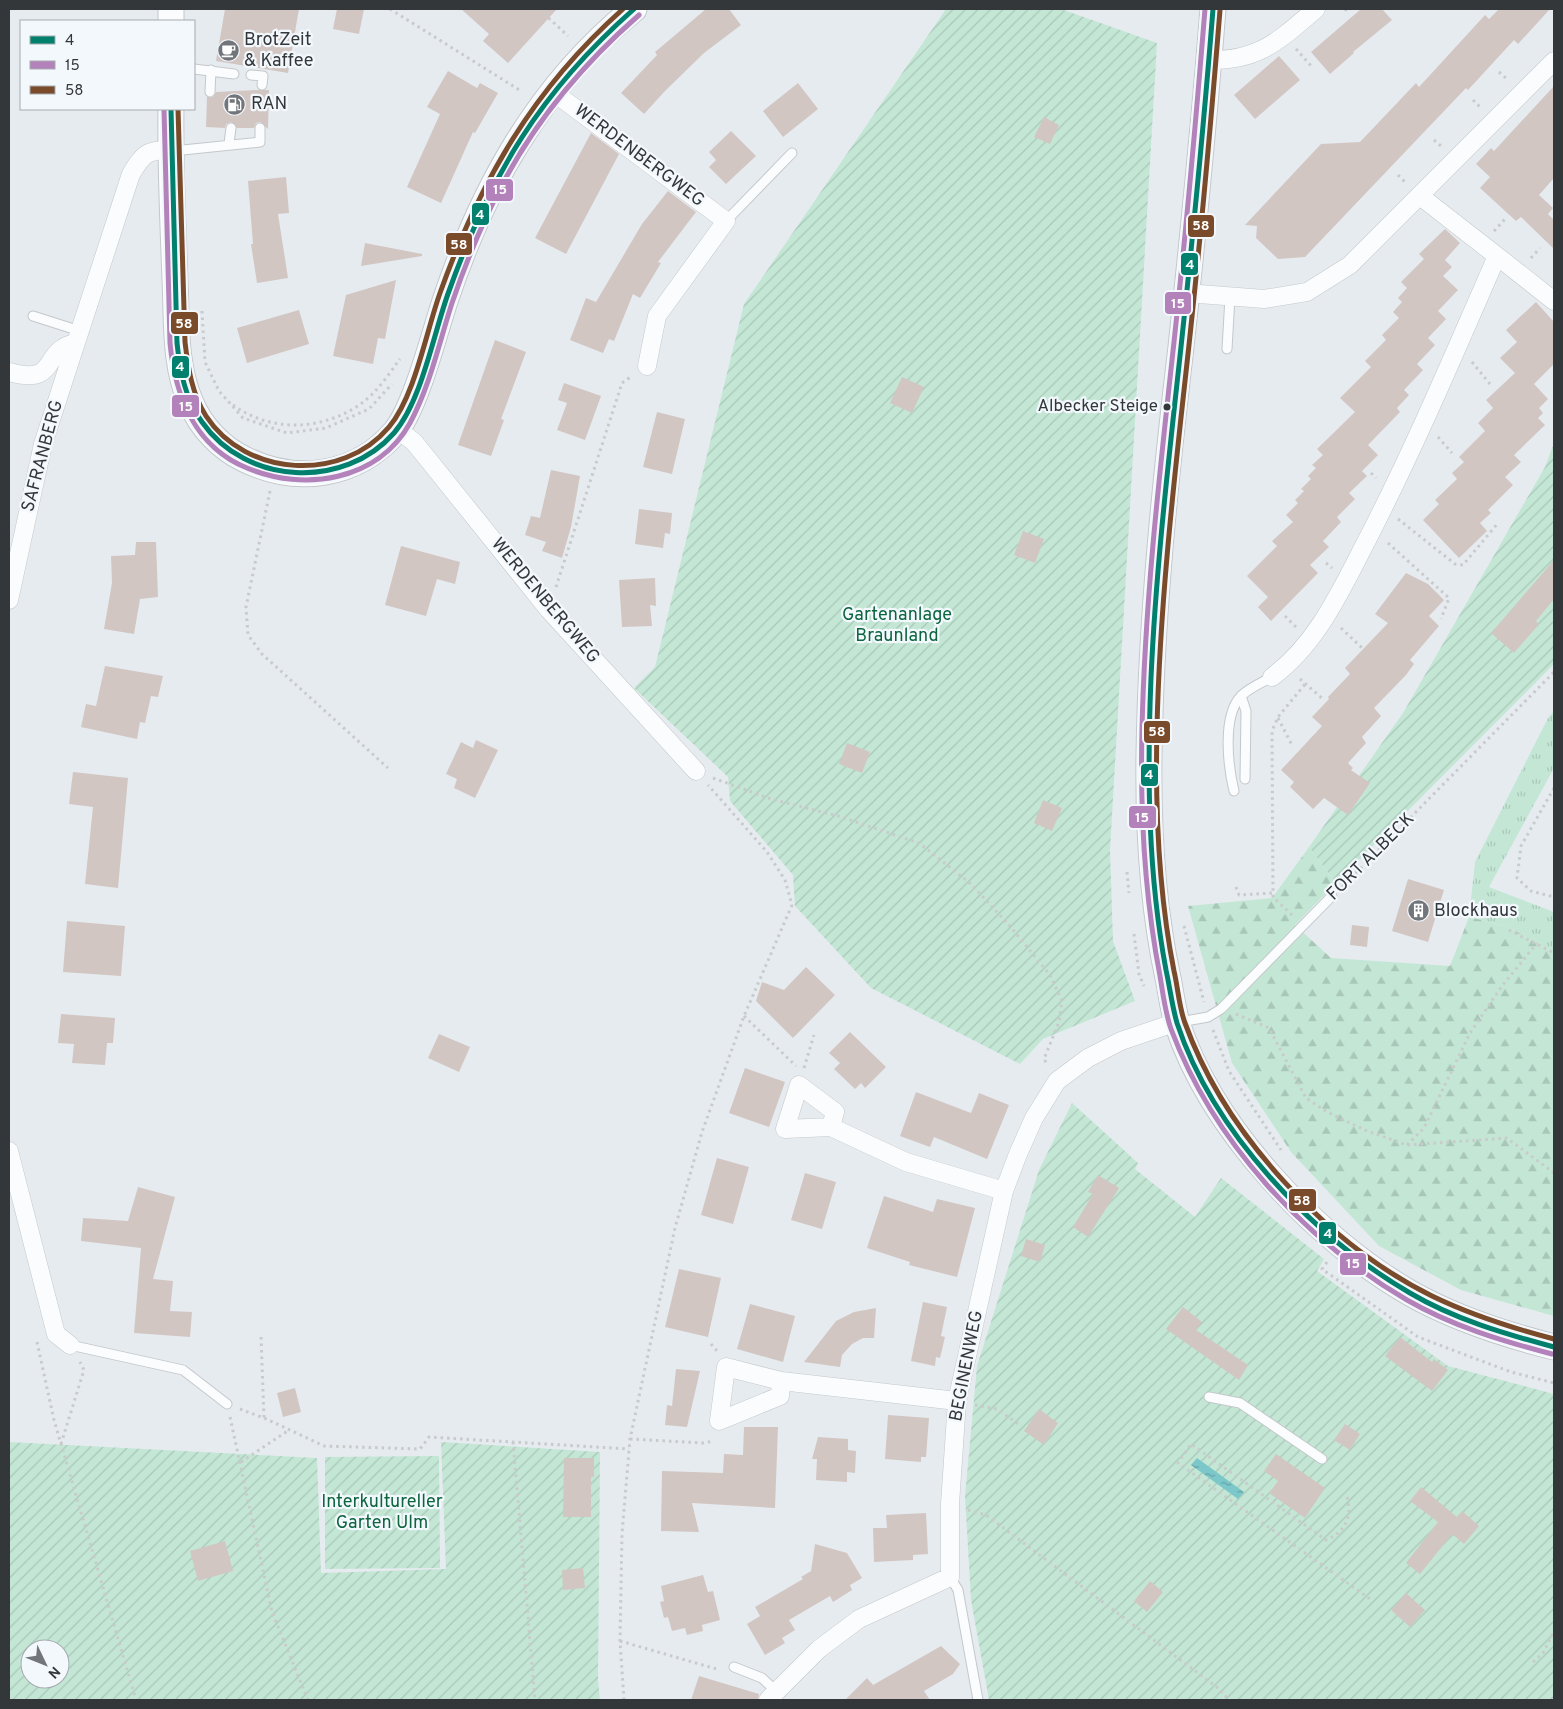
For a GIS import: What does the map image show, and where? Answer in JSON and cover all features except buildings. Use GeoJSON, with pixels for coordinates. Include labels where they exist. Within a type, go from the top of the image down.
{"type":"FeatureCollection","features":[{"type":"Feature","properties":{"kind":"main road"},"geometry":{"type":"LineString","coordinates":[[171,110],[170,151],[179,358],[191,404],[212,436],[240,458],[274,470],[307,475],[339,470],[370,454],[397,430],[411,402],[449,291],[481,211],[513,149],[552,91],[582,55],[634,9]]}},
{"type":"Feature","properties":{"kind":"main road"},"geometry":{"type":"LineString","coordinates":[[1213,9],[1186,293],[1160,535],[1150,686],[1148,826],[1157,928],[1177,1022],[1200,1079],[1228,1124],[1271,1179],[1343,1247],[1367,1266],[1413,1294],[1468,1319],[1527,1340],[1554,1347]]}},
{"type":"Feature","properties":{"kind":"street"},"geometry":{"type":"LineString","coordinates":[[1209,60],[1230,61],[1246,58],[1273,45],[1316,9]]}},
{"type":"Feature","properties":{"kind":"street"},"geometry":{"type":"LineString","coordinates":[[1186,293],[1264,299],[1307,292],[1350,264],[1554,62]]}},
{"type":"Feature","properties":{"kind":"street","name":"WERDENBERGWEG"},"geometry":{"type":"LineString","coordinates":[[552,91],[726,221]]}},
{"type":"Feature","properties":{"kind":"street","name":"SAFRANBERG"},"geometry":{"type":"LineString","coordinates":[[9,600],[43,444],[130,174],[148,153],[158,149],[170,151]]}},
{"type":"Feature","properties":{"kind":"street"},"geometry":{"type":"LineString","coordinates":[[1420,196],[1554,301]]}},
{"type":"Feature","properties":{"kind":"street"},"geometry":{"type":"LineString","coordinates":[[647,366],[657,316],[726,221]]}},
{"type":"Feature","properties":{"kind":"street"},"geometry":{"type":"LineString","coordinates":[[1272,677],[1286,666],[1326,616],[1384,508],[1403,470],[1497,256]]}},
{"type":"Feature","properties":{"kind":"street","name":"SAFRANBERG"},"geometry":{"type":"LineString","coordinates":[[9,372],[28,377],[42,374],[64,346],[77,337]]}},
{"type":"Feature","properties":{"kind":"street","name":"WERDENBERGWEG"},"geometry":{"type":"LineString","coordinates":[[397,430],[414,442],[549,610],[696,772]]}},
{"type":"Feature","properties":{"kind":"street","name":"BEGINENWEG"},"geometry":{"type":"LineString","coordinates":[[950,1577],[950,1504],[957,1401],[1004,1191],[1034,1118],[1057,1081],[1088,1058],[1121,1042],[1177,1022]]}},
{"type":"Feature","properties":{"kind":"street"},"geometry":{"type":"LineString","coordinates":[[831,1126],[835,1112],[799,1086],[785,1129],[831,1126],[906,1162],[1004,1191]]}},
{"type":"Feature","properties":{"kind":"street"},"geometry":{"type":"LineString","coordinates":[[9,1151],[56,1334],[70,1345]]}},
{"type":"Feature","properties":{"kind":"street"},"geometry":{"type":"LineString","coordinates":[[781,1381],[957,1401]]}},
{"type":"Feature","properties":{"kind":"street"},"geometry":{"type":"LineString","coordinates":[[772,1695],[818,1650],[859,1619],[950,1577]]}},
{"type":"Feature","properties":{"kind":"lane"},"geometry":{"type":"LineString","coordinates":[[195,69],[234,74]]}},
{"type":"Feature","properties":{"kind":"lane"},"geometry":{"type":"LineString","coordinates":[[210,92],[211,70]]}},
{"type":"Feature","properties":{"kind":"lane"},"geometry":{"type":"LineString","coordinates":[[251,75],[263,76],[262,85]]}},
{"type":"Feature","properties":{"kind":"lane"},"geometry":{"type":"LineString","coordinates":[[228,143],[231,128]]}},
{"type":"Feature","properties":{"kind":"lane"},"geometry":{"type":"LineString","coordinates":[[170,151],[228,143],[260,142],[260,128]]}},
{"type":"Feature","properties":{"kind":"lane"},"geometry":{"type":"LineString","coordinates":[[726,221],[792,153]]}},
{"type":"Feature","properties":{"kind":"lane"},"geometry":{"type":"LineString","coordinates":[[1227,349],[1230,297]]}},
{"type":"Feature","properties":{"kind":"lane"},"geometry":{"type":"LineString","coordinates":[[33,316],[77,337]]}},
{"type":"Feature","properties":{"kind":"lane"},"geometry":{"type":"LineString","coordinates":[[1234,791],[1231,776],[1229,721],[1241,696],[1272,677]]}},
{"type":"Feature","properties":{"kind":"lane"},"geometry":{"type":"LineString","coordinates":[[1241,696],[1246,711],[1244,780]]}},
{"type":"Feature","properties":{"kind":"lane","name":"FORT ALBECK"},"geometry":{"type":"LineString","coordinates":[[1177,1022],[1208,1017],[1221,1009],[1332,896]]}},
{"type":"Feature","properties":{"kind":"lane"},"geometry":{"type":"LineString","coordinates":[[70,1345],[183,1370],[227,1404]]}},
{"type":"Feature","properties":{"kind":"lane"},"geometry":{"type":"LineString","coordinates":[[1209,1397],[1240,1403],[1322,1459]]}},
{"type":"Feature","properties":{"kind":"lane"},"geometry":{"type":"LineString","coordinates":[[950,1577],[958,1590],[978,1700]]}},
{"type":"Feature","properties":{"kind":"lane"},"geometry":{"type":"LineString","coordinates":[[734,1667],[762,1678],[772,1695]]}},
{"type":"Feature","properties":{"kind":"path"},"geometry":{"type":"LineString","coordinates":[[390,9],[395,10],[521,91]]}},
{"type":"Feature","properties":{"kind":"path"},"geometry":{"type":"LineString","coordinates":[[538,9],[568,36]]}},
{"type":"Feature","properties":{"kind":"path"},"geometry":{"type":"LineString","coordinates":[[1284,36],[1313,68]]}},
{"type":"Feature","properties":{"kind":"path"},"geometry":{"type":"LineString","coordinates":[[1458,343],[1490,384]]}},
{"type":"Feature","properties":{"kind":"path"},"geometry":{"type":"LineString","coordinates":[[393,383],[369,409],[326,428],[287,433],[243,418],[227,400],[247,414],[287,426],[323,422],[362,402],[400,359],[396,375]]}},
{"type":"Feature","properties":{"kind":"path"},"geometry":{"type":"LineString","coordinates":[[549,610],[622,383],[647,366]]}},
{"type":"Feature","properties":{"kind":"path"},"geometry":{"type":"LineString","coordinates":[[274,470],[246,607],[248,635],[262,654],[388,768]]}},
{"type":"Feature","properties":{"kind":"path"},"geometry":{"type":"LineString","coordinates":[[1384,508],[1454,564],[1464,565],[1498,524]]}},
{"type":"Feature","properties":{"kind":"path"},"geometry":{"type":"LineString","coordinates":[[1373,528],[1449,598],[1441,619]]}},
{"type":"Feature","properties":{"kind":"path"},"geometry":{"type":"LineString","coordinates":[[1348,635],[1362,648]]}},
{"type":"Feature","properties":{"kind":"path","name":"FORT ALBECK"},"geometry":{"type":"LineString","coordinates":[[1332,896],[1554,672]]}},
{"type":"Feature","properties":{"kind":"path"},"geometry":{"type":"LineString","coordinates":[[1303,926],[1273,897],[1272,731],[1278,717],[1306,683]]}},
{"type":"Feature","properties":{"kind":"path"},"geometry":{"type":"LineString","coordinates":[[1310,686],[1324,700]]}},
{"type":"Feature","properties":{"kind":"path"},"geometry":{"type":"LineString","coordinates":[[1278,717],[1293,747]]}},
{"type":"Feature","properties":{"kind":"path"},"geometry":{"type":"LineString","coordinates":[[624,1700],[620,1641],[622,1534],[630,1439],[675,1228],[702,1132],[744,1016],[792,905],[785,880],[767,852],[696,772]]}},
{"type":"Feature","properties":{"kind":"path"},"geometry":{"type":"LineString","coordinates":[[696,772],[771,799],[838,816],[919,843],[971,884],[1009,924],[1050,975],[1062,1001],[1059,1022],[1044,1059],[1057,1081]]}},
{"type":"Feature","properties":{"kind":"path"},"geometry":{"type":"LineString","coordinates":[[1554,788],[1521,846],[1517,878],[1531,890],[1554,897]]}},
{"type":"Feature","properties":{"kind":"path"},"geometry":{"type":"LineString","coordinates":[[1127,869],[1129,897]]}},
{"type":"Feature","properties":{"kind":"path"},"geometry":{"type":"LineString","coordinates":[[1236,887],[1239,895],[1273,893]]}},
{"type":"Feature","properties":{"kind":"path"},"geometry":{"type":"LineString","coordinates":[[1182,918],[1208,1017],[1230,1071],[1284,1153]]}},
{"type":"Feature","properties":{"kind":"path"},"geometry":{"type":"LineString","coordinates":[[1133,925],[1139,974],[1146,992]]}},
{"type":"Feature","properties":{"kind":"path"},"geometry":{"type":"LineString","coordinates":[[1509,930],[1554,953]]}},
{"type":"Feature","properties":{"kind":"path"},"geometry":{"type":"LineString","coordinates":[[1406,1145],[1424,1128],[1470,1033],[1502,986],[1537,943]]}},
{"type":"Feature","properties":{"kind":"path"},"geometry":{"type":"LineString","coordinates":[[1221,1009],[1269,1028],[1306,1098],[1327,1112],[1367,1131],[1406,1145],[1508,1138],[1554,1172]]}},
{"type":"Feature","properties":{"kind":"path"},"geometry":{"type":"LineString","coordinates":[[744,1016],[796,1066],[799,1086]]}},
{"type":"Feature","properties":{"kind":"path"},"geometry":{"type":"LineString","coordinates":[[799,1086],[814,1035]]}},
{"type":"Feature","properties":{"kind":"path"},"geometry":{"type":"LineString","coordinates":[[1322,1269],[1418,1337],[1511,1372],[1554,1382]]}},
{"type":"Feature","properties":{"kind":"path"},"geometry":{"type":"LineString","coordinates":[[36,1336],[54,1420],[136,1700]]}},
{"type":"Feature","properties":{"kind":"path"},"geometry":{"type":"LineString","coordinates":[[261,1337],[264,1418]]}},
{"type":"Feature","properties":{"kind":"path"},"geometry":{"type":"LineString","coordinates":[[61,1444],[84,1370],[70,1345]]}},
{"type":"Feature","properties":{"kind":"path"},"geometry":{"type":"LineString","coordinates":[[957,1401],[996,1409],[1021,1426]]}},
{"type":"Feature","properties":{"kind":"path"},"geometry":{"type":"LineString","coordinates":[[227,1404],[264,1418],[324,1446],[420,1449],[429,1437],[630,1448]]}},
{"type":"Feature","properties":{"kind":"path"},"geometry":{"type":"LineString","coordinates":[[227,1404],[272,1612],[308,1700]]}},
{"type":"Feature","properties":{"kind":"path"},"geometry":{"type":"LineString","coordinates":[[241,1462],[289,1430]]}},
{"type":"Feature","properties":{"kind":"path"},"geometry":{"type":"LineString","coordinates":[[630,1439],[703,1443],[715,1441]]}},
{"type":"Feature","properties":{"kind":"path"},"geometry":{"type":"LineString","coordinates":[[513,1442],[535,1700]]}},
{"type":"Feature","properties":{"kind":"path"},"geometry":{"type":"LineString","coordinates":[[1347,1497],[1350,1506],[1348,1521],[1337,1535],[1326,1540],[1191,1444],[1178,1464],[1370,1599]]}},
{"type":"Feature","properties":{"kind":"path"},"geometry":{"type":"LineString","coordinates":[[950,1504],[986,1515],[1218,1688],[1229,1700]]}},
{"type":"Feature","properties":{"kind":"path"},"geometry":{"type":"LineString","coordinates":[[1533,1662],[1543,1653],[1554,1631]]}},
{"type":"Feature","properties":{"kind":"path"},"geometry":{"type":"LineString","coordinates":[[620,1641],[726,1672],[734,1667]]}},
{"type":"Feature","properties":{"kind":"green space","name":"Gartenanlage Braunland"},"geometry":{"type":"Polygon","coordinates":[[[946,9],[1061,9],[1157,43],[1110,850],[1113,941],[1135,1001],[1043,1039],[1020,1064],[871,988],[795,906],[793,875],[730,801],[728,777],[634,688],[655,667],[744,304],[946,9]]]}},
{"type":"Feature","properties":{"kind":"green space"},"geometry":{"type":"Polygon","coordinates":[[[1554,443],[1554,664],[1336,883],[1309,847],[1403,713],[1545,467],[1554,443]]]}},
{"type":"Feature","properties":{"kind":"green space"},"geometry":{"type":"Polygon","coordinates":[[[1554,711],[1554,768],[1489,887],[1554,912],[1554,953],[1509,927],[1469,917],[1475,862],[1548,718],[1554,711]]]}},
{"type":"Feature","properties":{"kind":"green space"},"geometry":{"type":"Polygon","coordinates":[[[1309,847],[1336,883],[1295,925],[1331,958],[1450,966],[1469,917],[1509,927],[1554,953],[1554,1316],[1461,1290],[1379,1246],[1291,1152],[1232,1063],[1188,906],[1272,898],[1309,847]]]}},
{"type":"Feature","properties":{"kind":"green space"},"geometry":{"type":"Polygon","coordinates":[[[1072,1103],[1138,1163],[1135,1169],[1195,1217],[1221,1178],[1324,1259],[1317,1271],[1448,1366],[1554,1394],[1554,1700],[989,1700],[971,1600],[965,1496],[977,1366],[1039,1170],[1072,1103]]]}},
{"type":"Feature","properties":{"kind":"green space"},"geometry":{"type":"Polygon","coordinates":[[[9,1442],[317,1458],[321,1573],[446,1569],[441,1442],[600,1452],[598,1680],[600,1700],[9,1700],[9,1442]]]}},
{"type":"Feature","properties":{"kind":"green space","name":"Interkultureller Garten Ulm"},"geometry":{"type":"Polygon","coordinates":[[[439,1456],[440,1568],[325,1569],[325,1457],[439,1456]]]}},
{"type":"Feature","properties":{"kind":"water"},"geometry":{"type":"Polygon","coordinates":[[[1197,1458],[1244,1492],[1238,1499],[1191,1465],[1197,1458]]]}},
{"type":"Feature","properties":{"kind":"transit line","name":"58"},"geometry":{"type":"LineString","coordinates":[[178,110],[185,342],[189,371],[197,399],[206,416],[223,436],[245,451],[269,461],[295,465],[321,464],[346,457],[369,445],[389,427],[398,414],[413,381],[440,293],[456,252],[492,175],[536,104],[562,71],[623,9]]}},
{"type":"Feature","properties":{"kind":"transit line","name":"4"},"geometry":{"type":"LineString","coordinates":[[171,110],[177,343],[182,374],[191,404],[202,422],[221,443],[244,458],[269,468],[296,472],[323,471],[349,464],[373,451],[394,433],[404,419],[420,385],[443,307],[465,249],[482,209],[501,172],[545,104],[571,72],[634,9]]}},
{"type":"Feature","properties":{"kind":"transit line","name":"15"},"geometry":{"type":"LineString","coordinates":[[1205,9],[1187,217],[1154,535],[1144,680],[1142,760],[1144,853],[1150,914],[1167,1016],[1189,1070],[1211,1110],[1237,1148],[1266,1184],[1298,1217],[1333,1248],[1369,1276],[1407,1300],[1442,1318],[1478,1332],[1552,1354]]}},
{"type":"Feature","properties":{"kind":"transit line","name":"4"},"geometry":{"type":"LineString","coordinates":[[1213,9],[1194,221],[1160,553],[1151,678],[1149,788],[1152,861],[1160,934],[1175,1017],[1193,1064],[1215,1103],[1241,1141],[1270,1178],[1337,1242],[1373,1270],[1444,1311],[1480,1325],[1554,1347]]}},
{"type":"Feature","properties":{"kind":"transit line","name":"58"},"geometry":{"type":"LineString","coordinates":[[1220,10],[1198,261],[1169,536],[1159,679],[1156,758],[1161,880],[1164,910],[1181,1011],[1203,1064],[1226,1105],[1253,1144],[1284,1182],[1318,1216],[1355,1247],[1393,1274],[1432,1296],[1492,1320],[1554,1339]]}},
{"type":"Feature","properties":{"kind":"transit line","name":"15"},"geometry":{"type":"LineString","coordinates":[[164,110],[170,343],[177,382],[191,418],[214,447],[229,459],[247,468],[269,475],[292,479],[315,480],[338,476],[359,469],[379,458],[396,443],[410,423],[429,379],[463,272],[503,183],[547,113],[599,52],[639,15]]}},
{"type":"Feature","properties":{"kind":"place","name":"BrotZeit & Kaffee"},"geometry":{"type":"Point","coordinates":[228,50]}},
{"type":"Feature","properties":{"kind":"place","name":"RAN"},"geometry":{"type":"Point","coordinates":[235,104]}},
{"type":"Feature","properties":{"kind":"place","name":"Albecker Steige"},"geometry":{"type":"Point","coordinates":[1167,407]}},
{"type":"Feature","properties":{"kind":"place","name":"Blockhaus"},"geometry":{"type":"Point","coordinates":[1418,911]}}]}
